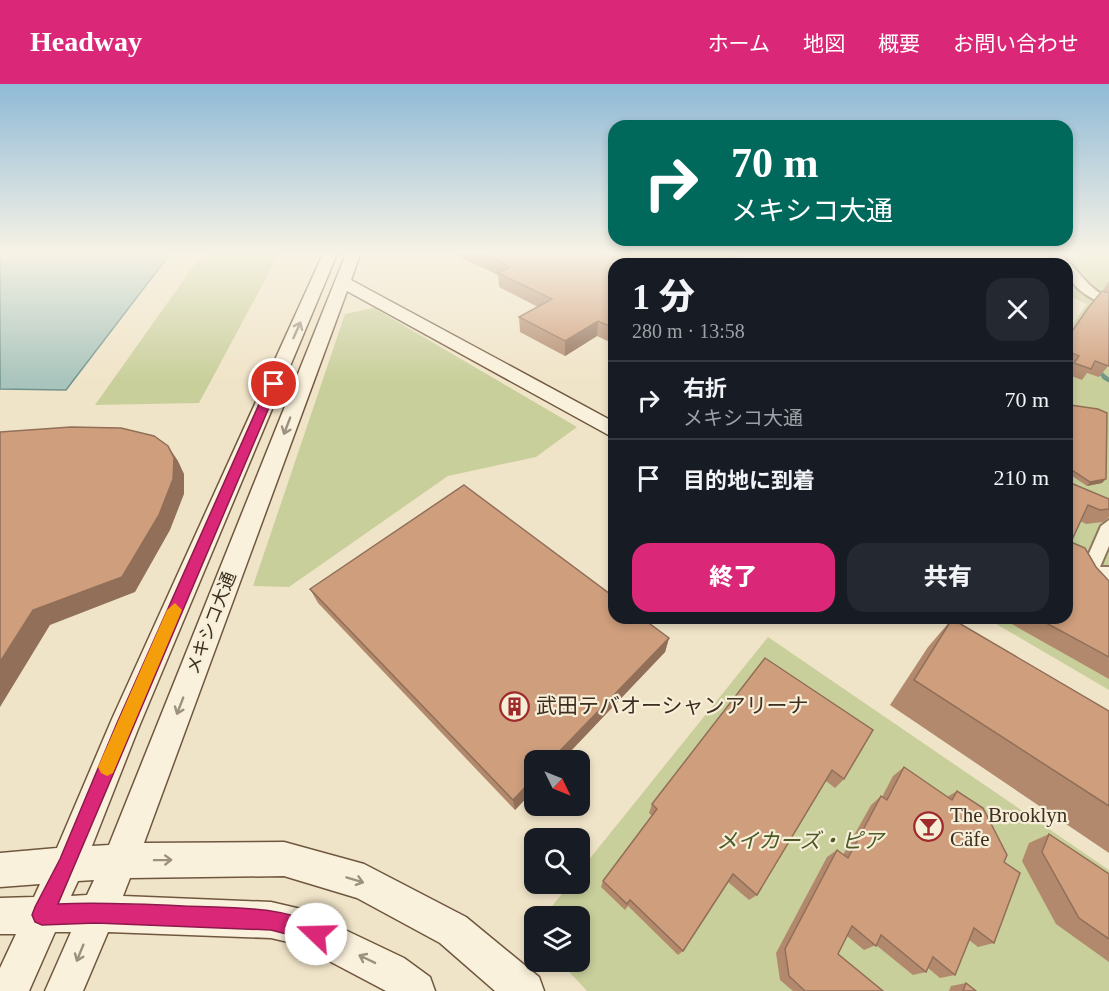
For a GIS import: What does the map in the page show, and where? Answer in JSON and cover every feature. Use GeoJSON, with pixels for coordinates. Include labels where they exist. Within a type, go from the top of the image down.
{"type":"FeatureCollection","features":[{"type":"Feature","properties":{"kind":"street","name":"メキシコ大通"},"geometry":{"type":"LineString","coordinates":[[9,991],[42,915],[67,866],[127,718],[311,296]]}},
{"type":"Feature","properties":{"kind":"street","name":"メキシコ大通"},"geometry":{"type":"LineString","coordinates":[[64,991],[120,861],[337,296]]}},
{"type":"Feature","properties":{"kind":"street"},"geometry":{"type":"LineString","coordinates":[[369,296],[608,428]]}},
{"type":"Feature","properties":{"kind":"street"},"geometry":{"type":"LineString","coordinates":[[1108,575],[1089,574],[1109,526]]}},
{"type":"Feature","properties":{"kind":"street"},"geometry":{"type":"LineString","coordinates":[[0,870],[120,861],[284,859],[364,882],[453,930],[525,991]]}},
{"type":"Feature","properties":{"kind":"street"},"geometry":{"type":"LineString","coordinates":[[0,916],[96,913],[271,920],[301,927],[391,971],[416,991]]}},
{"type":"Feature","properties":{"kind":"green space"},"geometry":{"type":"Polygon","coordinates":[[[172,296],[256,296],[199,403],[95,405],[172,296]]]}},
{"type":"Feature","properties":{"kind":"green space"},"geometry":{"type":"Polygon","coordinates":[[[1073,296],[1109,296],[1109,690],[996,624],[1073,624],[1073,324],[1087,304],[1073,296]]]}},
{"type":"Feature","properties":{"kind":"green space"},"geometry":{"type":"Polygon","coordinates":[[[374,308],[577,427],[536,457],[448,476],[289,587],[253,586],[345,314],[374,308]]]}},
{"type":"Feature","properties":{"kind":"green space","name":"メイカーズ・ピア"},"geometry":{"type":"Polygon","coordinates":[[[768,637],[1109,870],[1109,991],[587,991],[569,972],[590,972],[590,906],[552,906],[562,894],[590,894],[590,858],[768,637]]]}},
{"type":"Feature","properties":{"kind":"water"},"geometry":{"type":"Polygon","coordinates":[[[0,296],[138,296],[66,390],[0,389],[0,296]]]}},
{"type":"Feature","properties":{"kind":"building"},"geometry":{"type":"Polygon","coordinates":[[[546,296],[608,296],[608,325],[598,321],[565,341],[519,317],[552,299],[546,296]]]}},
{"type":"Feature","properties":{"kind":"building"},"geometry":{"type":"Polygon","coordinates":[[[1098,296],[1109,296],[1108,366],[1095,361],[1091,369],[1074,363],[1079,356],[1073,354],[1073,330],[1098,296]]]}},
{"type":"Feature","properties":{"kind":"building"},"geometry":{"type":"Polygon","coordinates":[[[1073,405],[1098,409],[1107,413],[1106,479],[1090,482],[1073,471],[1073,405]]]}},
{"type":"Feature","properties":{"kind":"building"},"geometry":{"type":"Polygon","coordinates":[[[71,427],[121,428],[154,436],[168,446],[174,458],[173,479],[159,515],[122,577],[33,610],[0,662],[0,432],[71,427]]]}},
{"type":"Feature","properties":{"kind":"building"},"geometry":{"type":"Polygon","coordinates":[[[1073,484],[1109,499],[1109,509],[1100,510],[1088,505],[1073,538],[1073,484]]]}},
{"type":"Feature","properties":{"kind":"building","name":"武田テバオーシャンアリーナ"},"geometry":{"type":"Polygon","coordinates":[[[464,485],[608,593],[608,624],[650,624],[669,638],[561,750],[524,750],[524,788],[513,800],[310,589],[464,485]]]}},
{"type":"Feature","properties":{"kind":"building"},"geometry":{"type":"Polygon","coordinates":[[[1073,543],[1085,548],[1096,567],[1109,581],[1109,657],[1048,624],[1073,624],[1073,543]]]}},
{"type":"Feature","properties":{"kind":"building"},"geometry":{"type":"Polygon","coordinates":[[[949,624],[961,624],[1109,711],[1109,806],[914,680],[949,624]]]}},
{"type":"Feature","properties":{"kind":"building"},"geometry":{"type":"Polygon","coordinates":[[[765,658],[873,730],[844,779],[832,770],[757,895],[733,874],[683,951],[630,900],[627,904],[603,881],[657,809],[652,804],[765,658]]]}},
{"type":"Feature","properties":{"kind":"building"},"geometry":{"type":"Polygon","coordinates":[[[904,767],[952,800],[957,791],[983,808],[1007,855],[1004,862],[1020,873],[994,943],[974,928],[955,975],[933,957],[926,972],[881,935],[876,946],[852,926],[838,954],[883,991],[805,991],[789,976],[785,949],[837,850],[848,858],[881,796],[887,800],[904,767]]]}},
{"type":"Feature","properties":{"kind":"building"},"geometry":{"type":"Polygon","coordinates":[[[1049,834],[1109,874],[1109,939],[1079,918],[1042,852],[1049,834]]]}},
{"type":"Feature","properties":{"kind":"building"},"geometry":{"type":"Polygon","coordinates":[[[966,983],[976,991],[963,991],[966,983]]]}},
{"type":"Feature","properties":{"kind":"waterway"},"geometry":{"type":"LineString","coordinates":[[1097,370],[1106,378]]}},
{"type":"Feature","properties":{"kind":"waterway"},"geometry":{"type":"LineString","coordinates":[[1104,377],[1109,380]]}},
{"type":"Feature","properties":{"kind":"slow traffic"},"geometry":{"type":"LineString","coordinates":[[107,767],[175,610]]}},
{"type":"Feature","properties":{"kind":"place","name":"武田テバオーシャンアリーナ"},"geometry":{"type":"Point","coordinates":[515,706]}},
{"type":"Feature","properties":{"kind":"place","name":"The Brooklyn Cäfe"},"geometry":{"type":"Point","coordinates":[929,827]}},
{"type":"Feature","properties":{"kind":"route"},"geometry":{"type":"LineString","coordinates":[[274,384],[123,729],[67,866],[42,915],[96,913],[271,920],[301,927],[316,934]]}}]}
